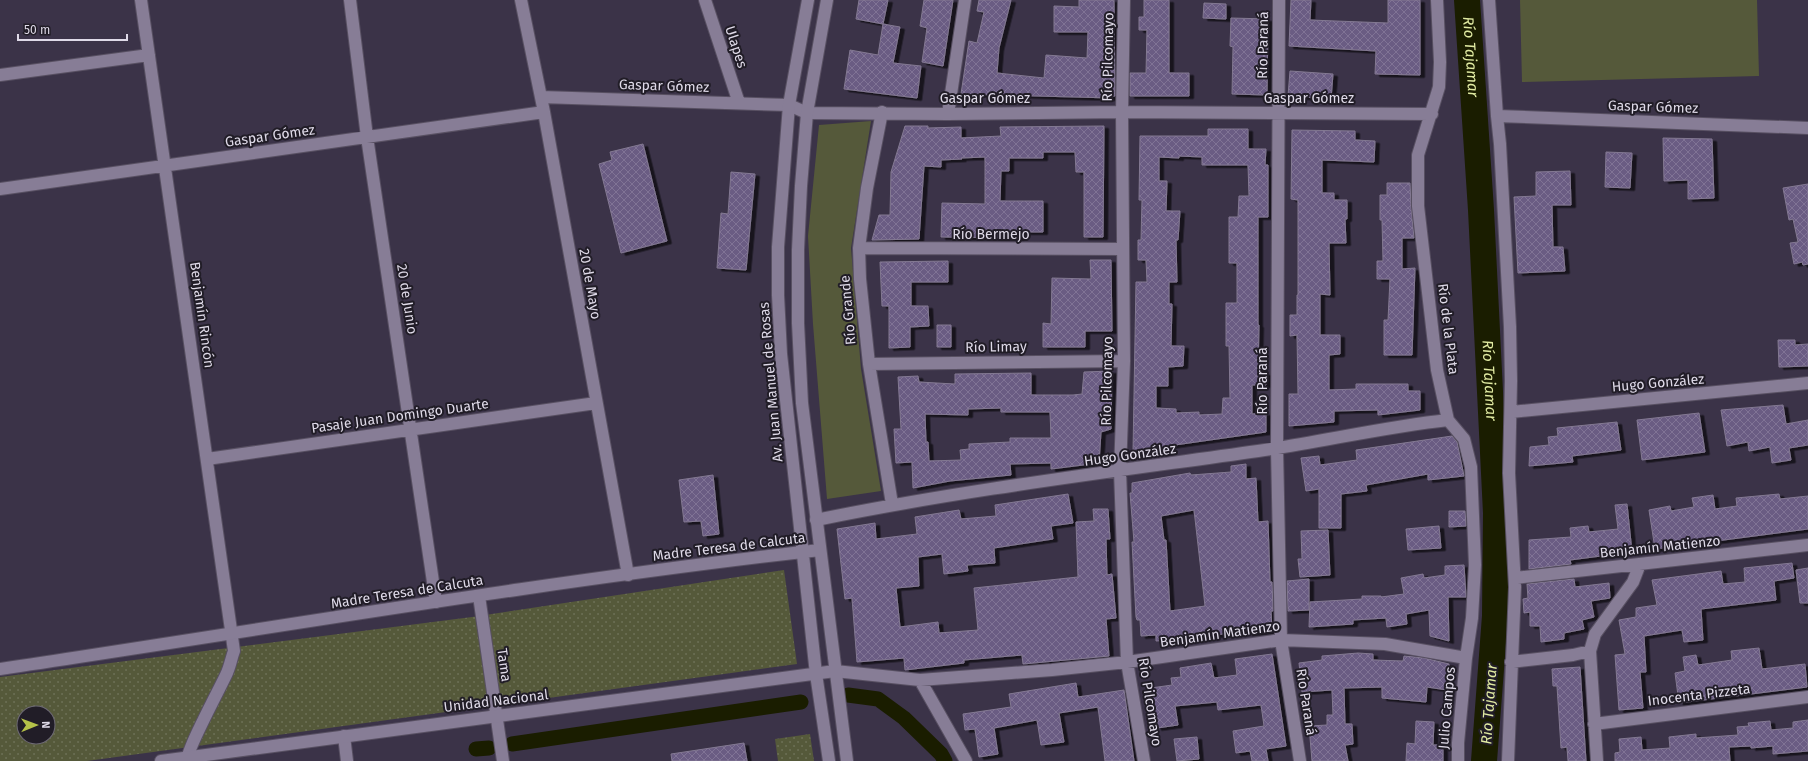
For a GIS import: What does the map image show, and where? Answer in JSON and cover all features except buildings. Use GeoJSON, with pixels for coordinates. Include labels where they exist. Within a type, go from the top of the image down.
{"type":"FeatureCollection","features":[{"type":"Feature","properties":{"kind":"street","name":"Benjamín Rincón"},"geometry":{"type":"LineString","coordinates":[[141,0],[234,651],[227,672],[187,759]]}},
{"type":"Feature","properties":{"kind":"street","name":"20 de Junio"},"geometry":{"type":"LineString","coordinates":[[350,0],[367,137],[436,602]]}},
{"type":"Feature","properties":{"kind":"street","name":"20 de Mayo"},"geometry":{"type":"LineString","coordinates":[[522,0],[544,112],[628,575]]}},
{"type":"Feature","properties":{"kind":"street","name":"Ulapes"},"geometry":{"type":"LineString","coordinates":[[704,0],[739,103]]}},
{"type":"Feature","properties":{"kind":"street","name":"Av. Juan Manuel de Rosas"},"geometry":{"type":"LineString","coordinates":[[808,0],[789,104],[778,247],[779,302],[781,354],[802,552],[816,674],[829,761]]}},
{"type":"Feature","properties":{"kind":"street","name":"Av. Juan Manuel de Rosas"},"geometry":{"type":"LineString","coordinates":[[827,0],[807,113],[801,186],[798,324],[802,403],[847,761]]}},
{"type":"Feature","properties":{"kind":"street"},"geometry":{"type":"LineString","coordinates":[[948,114],[965,0]]}},
{"type":"Feature","properties":{"kind":"street","name":"Río Pilcomayo"},"geometry":{"type":"LineString","coordinates":[[1124,0],[1122,112],[1124,361],[1120,471],[1127,662],[1144,761]]}},
{"type":"Feature","properties":{"kind":"street","name":"Río Paraná"},"geometry":{"type":"LineString","coordinates":[[1279,0],[1277,113],[1277,449],[1281,640],[1300,761]]}},
{"type":"Feature","properties":{"kind":"street","name":"Río de la Plata"},"geometry":{"type":"LineString","coordinates":[[1437,0],[1440,62],[1439,87],[1418,156],[1418,206],[1437,370],[1448,420],[1464,439],[1470,467],[1475,565],[1472,618],[1466,658]]}},
{"type":"Feature","properties":{"kind":"street"},"geometry":{"type":"LineString","coordinates":[[1489,0],[1500,144],[1510,328],[1511,412],[1509,473],[1515,578],[1515,606],[1511,662],[1508,761]]}},
{"type":"Feature","properties":{"kind":"street"},"geometry":{"type":"LineString","coordinates":[[0,75],[149,55]]}},
{"type":"Feature","properties":{"kind":"street","name":"Gaspar Gómez"},"geometry":{"type":"LineString","coordinates":[[541,97],[789,104],[807,113],[882,112],[948,114],[1122,112],[1432,114]]}},
{"type":"Feature","properties":{"kind":"street","name":"Gaspar Gómez"},"geometry":{"type":"LineString","coordinates":[[0,189],[544,112]]}},
{"type":"Feature","properties":{"kind":"street","name":"Río Grande"},"geometry":{"type":"LineString","coordinates":[[882,112],[867,188],[859,248],[860,279],[869,364],[892,504]]}},
{"type":"Feature","properties":{"kind":"street","name":"Gaspar Gómez"},"geometry":{"type":"LineString","coordinates":[[1497,116],[1808,128]]}},
{"type":"Feature","properties":{"kind":"street","name":"Río Bermejo"},"geometry":{"type":"LineString","coordinates":[[859,248],[1123,249]]}},
{"type":"Feature","properties":{"kind":"street","name":"Río Limay"},"geometry":{"type":"LineString","coordinates":[[869,364],[1124,361]]}},
{"type":"Feature","properties":{"kind":"street","name":"Hugo González"},"geometry":{"type":"LineString","coordinates":[[1511,412],[1808,383]]}},
{"type":"Feature","properties":{"kind":"street","name":"Pasaje Juan Domingo Duarte"},"geometry":{"type":"LineString","coordinates":[[207,458],[596,403]]}},
{"type":"Feature","properties":{"kind":"street","name":"Hugo González"},"geometry":{"type":"LineString","coordinates":[[816,520],[892,504],[1277,449],[1400,426],[1448,420]]}},
{"type":"Feature","properties":{"kind":"street","name":"Benjamín Matienzo"},"geometry":{"type":"LineString","coordinates":[[1515,578],[1808,545]]}},
{"type":"Feature","properties":{"kind":"street","name":"Madre Teresa de Calcuta"},"geometry":{"type":"LineString","coordinates":[[0,669],[436,602],[820,550]]}},
{"type":"Feature","properties":{"kind":"street"},"geometry":{"type":"LineString","coordinates":[[1597,761],[1590,650],[1595,634],[1632,582],[1640,564]]}},
{"type":"Feature","properties":{"kind":"street","name":"Tama"},"geometry":{"type":"LineString","coordinates":[[479,596],[503,761]]}},
{"type":"Feature","properties":{"kind":"street","name":"Benjamín Matienzo"},"geometry":{"type":"LineString","coordinates":[[835,671],[920,680],[1052,670],[1127,662],[1281,640],[1385,644],[1466,658]]}},
{"type":"Feature","properties":{"kind":"street"},"geometry":{"type":"LineString","coordinates":[[1511,662],[1573,655],[1590,650]]}},
{"type":"Feature","properties":{"kind":"street","name":"Julio Campos"},"geometry":{"type":"LineString","coordinates":[[1458,761],[1458,743],[1466,658]]}},
{"type":"Feature","properties":{"kind":"street","name":"Unidad Nacional"},"geometry":{"type":"LineString","coordinates":[[161,761],[187,759],[344,736],[835,671]]}},
{"type":"Feature","properties":{"kind":"street"},"geometry":{"type":"LineString","coordinates":[[920,680],[966,761]]}},
{"type":"Feature","properties":{"kind":"street","name":"Inocenta Pizzeta"},"geometry":{"type":"LineString","coordinates":[[1594,724],[1808,697]]}},
{"type":"Feature","properties":{"kind":"street"},"geometry":{"type":"LineString","coordinates":[[344,736],[347,761]]}},
{"type":"Feature","properties":{"kind":"green space"},"geometry":{"type":"Polygon","coordinates":[[[1520,0],[1757,0],[1759,76],[1522,82],[1520,0]]]}},
{"type":"Feature","properties":{"kind":"green space"},"geometry":{"type":"Polygon","coordinates":[[[871,121],[851,248],[861,369],[881,491],[827,499],[813,324],[808,236],[819,125],[871,121]]]}},
{"type":"Feature","properties":{"kind":"green space"},"geometry":{"type":"Polygon","coordinates":[[[784,570],[797,664],[87,761],[0,761],[0,677],[472,617],[784,570]]]}},
{"type":"Feature","properties":{"kind":"green space"},"geometry":{"type":"Polygon","coordinates":[[[810,734],[814,761],[778,761],[775,739],[810,734]]]}},
{"type":"Feature","properties":{"kind":"waterway","name":"Río Tajamar"},"geometry":{"type":"LineString","coordinates":[[1467,0],[1481,210],[1496,513],[1495,616],[1484,761]]}},
{"type":"Feature","properties":{"kind":"waterway"},"geometry":{"type":"LineString","coordinates":[[848,695],[878,699],[904,718],[941,754],[945,761]]}},
{"type":"Feature","properties":{"kind":"waterway"},"geometry":{"type":"LineString","coordinates":[[512,744],[801,702]]}},
{"type":"Feature","properties":{"kind":"waterway"},"geometry":{"type":"LineString","coordinates":[[476,749],[489,748]]}}]}
